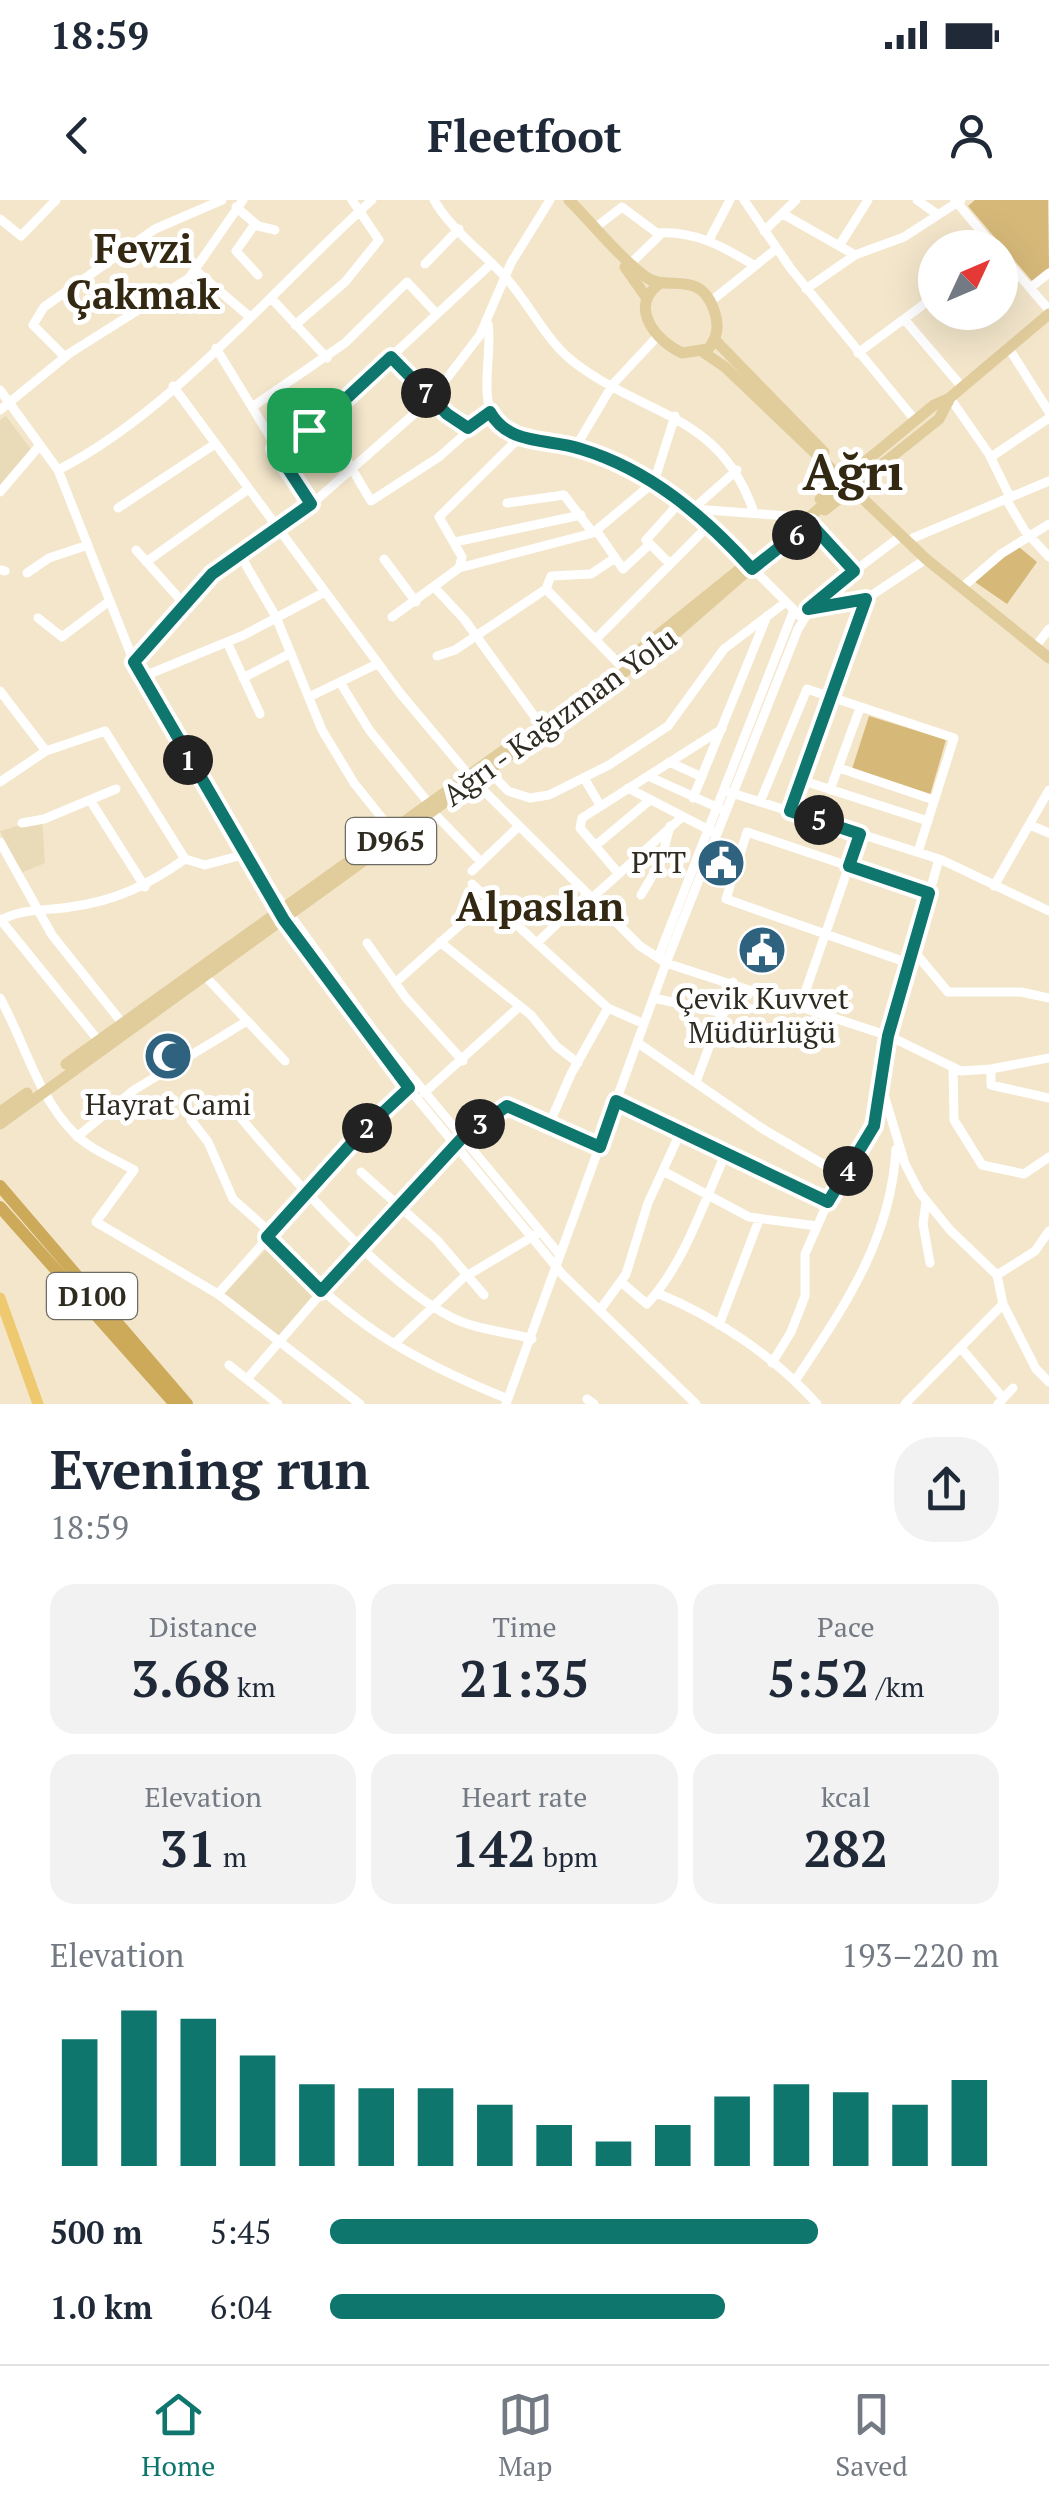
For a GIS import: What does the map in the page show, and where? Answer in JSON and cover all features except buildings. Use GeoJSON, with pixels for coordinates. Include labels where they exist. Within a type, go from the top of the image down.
{"type":"FeatureCollection","features":[{"type":"Feature","properties":{"kind":"highway","name":"D100"},"geometry":{"type":"LineString","coordinates":[[0,1186],[187,1404]]}},
{"type":"Feature","properties":{"kind":"highway","name":"D100"},"geometry":{"type":"LineString","coordinates":[[0,1207],[175,1404]]}},
{"type":"Feature","properties":{"kind":"main road"},"geometry":{"type":"LineString","coordinates":[[559,200],[632,274],[646,298],[647,318],[656,337],[682,354],[703,352],[715,340],[716,321],[710,302],[692,285],[676,280],[658,284],[646,298]]}},
{"type":"Feature","properties":{"kind":"main road"},"geometry":{"type":"LineString","coordinates":[[569,200],[631,263],[658,284]]}},
{"type":"Feature","properties":{"kind":"main road"},"geometry":{"type":"LineString","coordinates":[[874,462],[1049,312]]}},
{"type":"Feature","properties":{"kind":"main road"},"geometry":{"type":"LineString","coordinates":[[715,340],[850,484]]}},
{"type":"Feature","properties":{"kind":"main road"},"geometry":{"type":"LineString","coordinates":[[703,352],[725,367],[908,537],[1041,645],[1049,658]]}},
{"type":"Feature","properties":{"kind":"main road"},"geometry":{"type":"LineString","coordinates":[[850,484],[915,420],[950,398]]}},
{"type":"Feature","properties":{"kind":"main road"},"geometry":{"type":"LineString","coordinates":[[749,566],[850,484],[938,420],[950,398]]}},
{"type":"Feature","properties":{"kind":"main road","name":"Ağrı - Kağızman Yolu"},"geometry":{"type":"LineString","coordinates":[[0,1124],[98,1040],[284,912],[620,666],[828,500]]}},
{"type":"Feature","properties":{"kind":"main road"},"geometry":{"type":"LineString","coordinates":[[908,537],[926,559],[1041,645]]}},
{"type":"Feature","properties":{"kind":"main road","name":"Ağrı - Kağızman Yolu"},"geometry":{"type":"LineString","coordinates":[[470,776],[488,770],[676,633],[749,566]]}},
{"type":"Feature","properties":{"kind":"main road","name":"Ağrı - Kağızman Yolu"},"geometry":{"type":"LineString","coordinates":[[0,1112],[205,976],[390,828],[430,806]]}},
{"type":"Feature","properties":{"kind":"street"},"geometry":{"type":"LineString","coordinates":[[0,219],[22,236],[56,200]]}},
{"type":"Feature","properties":{"kind":"street"},"geometry":{"type":"LineString","coordinates":[[65,357],[33,325],[44,307],[155,229],[222,200]]}},
{"type":"Feature","properties":{"kind":"street"},"geometry":{"type":"LineString","coordinates":[[295,324],[345,282],[378,240],[362,209],[352,200]]}},
{"type":"Feature","properties":{"kind":"street"},"geometry":{"type":"LineString","coordinates":[[58,470],[89,452],[173,386],[372,200]]}},
{"type":"Feature","properties":{"kind":"street"},"geometry":{"type":"LineString","coordinates":[[434,200],[506,278],[562,352],[675,416],[737,470],[752,510]]}},
{"type":"Feature","properties":{"kind":"street"},"geometry":{"type":"LineString","coordinates":[[134,662],[212,574],[311,504],[431,398],[459,367],[550,200]]}},
{"type":"Feature","properties":{"kind":"street"},"geometry":{"type":"LineString","coordinates":[[709,240],[730,200]]}},
{"type":"Feature","properties":{"kind":"street"},"geometry":{"type":"LineString","coordinates":[[744,200],[806,288],[915,420]]}},
{"type":"Feature","properties":{"kind":"street"},"geometry":{"type":"LineString","coordinates":[[764,230],[796,200]]}},
{"type":"Feature","properties":{"kind":"street"},"geometry":{"type":"LineString","coordinates":[[839,246],[868,200]]}},
{"type":"Feature","properties":{"kind":"street"},"geometry":{"type":"LineString","coordinates":[[916,200],[937,214]]}},
{"type":"Feature","properties":{"kind":"street"},"geometry":{"type":"LineString","coordinates":[[806,288],[856,255],[904,236],[958,201],[982,230]]}},
{"type":"Feature","properties":{"kind":"street"},"geometry":{"type":"LineString","coordinates":[[0,410],[65,357],[196,271],[240,204],[255,224],[275,230]]}},
{"type":"Feature","properties":{"kind":"street"},"geometry":{"type":"LineString","coordinates":[[596,228],[622,207],[660,234]]}},
{"type":"Feature","properties":{"kind":"street"},"geometry":{"type":"LineString","coordinates":[[783,214],[856,255]]}},
{"type":"Feature","properties":{"kind":"street"},"geometry":{"type":"LineString","coordinates":[[255,224],[236,251],[258,275]]}},
{"type":"Feature","properties":{"kind":"street"},"geometry":{"type":"LineString","coordinates":[[425,264],[459,229]]}},
{"type":"Feature","properties":{"kind":"street"},"geometry":{"type":"LineString","coordinates":[[631,263],[660,234],[674,230],[709,240],[755,266]]}},
{"type":"Feature","properties":{"kind":"street"},"geometry":{"type":"LineString","coordinates":[[710,302],[776,249]]}},
{"type":"Feature","properties":{"kind":"street"},"geometry":{"type":"LineString","coordinates":[[275,449],[323,420],[492,262]]}},
{"type":"Feature","properties":{"kind":"street"},"geometry":{"type":"LineString","coordinates":[[196,271],[250,317]]}},
{"type":"Feature","properties":{"kind":"street"},"geometry":{"type":"LineString","coordinates":[[1030,288],[1049,273]]}},
{"type":"Feature","properties":{"kind":"street"},"geometry":{"type":"LineString","coordinates":[[1018,274],[1049,312]]}},
{"type":"Feature","properties":{"kind":"street"},"geometry":{"type":"LineString","coordinates":[[252,408],[327,358],[407,282],[436,313]]}},
{"type":"Feature","properties":{"kind":"street"},"geometry":{"type":"LineString","coordinates":[[270,298],[327,358]]}},
{"type":"Feature","properties":{"kind":"street"},"geometry":{"type":"LineString","coordinates":[[858,354],[918,309]]}},
{"type":"Feature","properties":{"kind":"street"},"geometry":{"type":"LineString","coordinates":[[904,319],[962,387]]}},
{"type":"Feature","properties":{"kind":"street"},"geometry":{"type":"LineString","coordinates":[[487,321],[490,412],[502,427],[520,437],[576,448],[654,482],[693,509],[794,610],[806,614],[866,599],[926,559]]}},
{"type":"Feature","properties":{"kind":"street"},"geometry":{"type":"LineString","coordinates":[[576,448],[613,384],[656,337]]}},
{"type":"Feature","properties":{"kind":"street"},"geometry":{"type":"LineString","coordinates":[[216,348],[311,504]]}},
{"type":"Feature","properties":{"kind":"street"},"geometry":{"type":"LineString","coordinates":[[990,458],[1049,415],[1008,348]]}},
{"type":"Feature","properties":{"kind":"street"},"geometry":{"type":"LineString","coordinates":[[391,357],[431,398],[468,428]]}},
{"type":"Feature","properties":{"kind":"street"},"geometry":{"type":"LineString","coordinates":[[173,386],[377,664],[470,776],[590,896],[662,960],[801,1004],[888,1036],[953,1067],[991,1069],[1049,1058]]}},
{"type":"Feature","properties":{"kind":"street"},"geometry":{"type":"LineString","coordinates":[[0,390],[58,470],[134,662],[284,912],[409,1088],[600,1310],[696,1404]]}},
{"type":"Feature","properties":{"kind":"street"},"geometry":{"type":"LineString","coordinates":[[950,398],[990,458],[1029,537],[1049,556]]}},
{"type":"Feature","properties":{"kind":"street"},"geometry":{"type":"LineString","coordinates":[[323,420],[371,501],[439,457],[490,412]]}},
{"type":"Feature","properties":{"kind":"street"},"geometry":{"type":"LineString","coordinates":[[392,617],[459,568],[595,532],[654,482],[675,416]]}},
{"type":"Feature","properties":{"kind":"street"},"geometry":{"type":"LineString","coordinates":[[459,568],[462,557],[439,516],[520,437]]}},
{"type":"Feature","properties":{"kind":"street"},"geometry":{"type":"LineString","coordinates":[[118,508],[214,444]]}},
{"type":"Feature","properties":{"kind":"street"},"geometry":{"type":"LineString","coordinates":[[0,492],[40,445]]}},
{"type":"Feature","properties":{"kind":"street"},"geometry":{"type":"LineString","coordinates":[[693,509],[737,470]]}},
{"type":"Feature","properties":{"kind":"street"},"geometry":{"type":"LineString","coordinates":[[191,1120],[208,1142],[232,1199],[346,1314],[394,1344],[508,1402],[638,1043],[662,960],[806,614],[854,571],[908,537],[1049,480]]}},
{"type":"Feature","properties":{"kind":"street"},"geometry":{"type":"LineString","coordinates":[[146,562],[247,490]]}},
{"type":"Feature","properties":{"kind":"street"},"geometry":{"type":"LineString","coordinates":[[507,503],[559,494],[569,499],[623,569],[650,544]]}},
{"type":"Feature","properties":{"kind":"street"},"geometry":{"type":"LineString","coordinates":[[670,564],[646,540],[680,501]]}},
{"type":"Feature","properties":{"kind":"street"},"geometry":{"type":"LineString","coordinates":[[693,509],[752,510],[805,520],[854,571]]}},
{"type":"Feature","properties":{"kind":"street"},"geometry":{"type":"LineString","coordinates":[[454,542],[581,515]]}},
{"type":"Feature","properties":{"kind":"street"},"geometry":{"type":"LineString","coordinates":[[965,585],[1049,524]]}},
{"type":"Feature","properties":{"kind":"street"},"geometry":{"type":"LineString","coordinates":[[597,638],[709,526]]}},
{"type":"Feature","properties":{"kind":"street"},"geometry":{"type":"LineString","coordinates":[[26,573],[50,558],[88,545]]}},
{"type":"Feature","properties":{"kind":"street"},"geometry":{"type":"LineString","coordinates":[[136,550],[185,605]]}},
{"type":"Feature","properties":{"kind":"street"},"geometry":{"type":"LineString","coordinates":[[240,553],[276,617],[338,759],[390,828]]}},
{"type":"Feature","properties":{"kind":"street"},"geometry":{"type":"LineString","coordinates":[[437,656],[546,589],[550,576],[591,574],[614,558]]}},
{"type":"Feature","properties":{"kind":"street"},"geometry":{"type":"LineString","coordinates":[[384,559],[416,602]]}},
{"type":"Feature","properties":{"kind":"street"},"geometry":{"type":"LineString","coordinates":[[435,588],[475,634],[540,724]]}},
{"type":"Feature","properties":{"kind":"street"},"geometry":{"type":"LineString","coordinates":[[546,589],[620,666]]}},
{"type":"Feature","properties":{"kind":"street"},"geometry":{"type":"LineString","coordinates":[[142,677],[226,642],[323,593]]}},
{"type":"Feature","properties":{"kind":"street"},"geometry":{"type":"LineString","coordinates":[[790,811],[866,599]]}},
{"type":"Feature","properties":{"kind":"street"},"geometry":{"type":"LineString","coordinates":[[38,618],[62,637],[108,602]]}},
{"type":"Feature","properties":{"kind":"street"},"geometry":{"type":"LineString","coordinates":[[488,770],[508,791],[530,798],[584,778],[668,726],[724,649],[786,602]]}},
{"type":"Feature","properties":{"kind":"street"},"geometry":{"type":"LineString","coordinates":[[730,792],[794,610]]}},
{"type":"Feature","properties":{"kind":"street"},"geometry":{"type":"LineString","coordinates":[[693,798],[768,613]]}},
{"type":"Feature","properties":{"kind":"street"},"geometry":{"type":"LineString","coordinates":[[1041,645],[1049,629]]}},
{"type":"Feature","properties":{"kind":"street"},"geometry":{"type":"LineString","coordinates":[[226,642],[260,714]]}},
{"type":"Feature","properties":{"kind":"street"},"geometry":{"type":"LineString","coordinates":[[243,678],[291,653]]}},
{"type":"Feature","properties":{"kind":"street"},"geometry":{"type":"LineString","coordinates":[[309,697],[377,664]]}},
{"type":"Feature","properties":{"kind":"street"},"geometry":{"type":"LineString","coordinates":[[340,684],[370,731],[481,862]]}},
{"type":"Feature","properties":{"kind":"street"},"geometry":{"type":"LineString","coordinates":[[760,802],[806,689],[954,738],[918,852]]}},
{"type":"Feature","properties":{"kind":"street"},"geometry":{"type":"LineString","coordinates":[[0,691],[46,751]]}},
{"type":"Feature","properties":{"kind":"street"},"geometry":{"type":"LineString","coordinates":[[830,790],[860,708]]}},
{"type":"Feature","properties":{"kind":"street"},"geometry":{"type":"LineString","coordinates":[[619,874],[579,825],[600,805],[722,728]]}},
{"type":"Feature","properties":{"kind":"street"},"geometry":{"type":"LineString","coordinates":[[0,782],[46,751],[104,731],[186,859],[205,865],[246,854]]}},
{"type":"Feature","properties":{"kind":"street"},"geometry":{"type":"LineString","coordinates":[[669,762],[702,777]]}},
{"type":"Feature","properties":{"kind":"street"},"geometry":{"type":"LineString","coordinates":[[838,768],[934,800]]}},
{"type":"Feature","properties":{"kind":"street"},"geometry":{"type":"LineString","coordinates":[[648,776],[723,810]]}},
{"type":"Feature","properties":{"kind":"street"},"geometry":{"type":"LineString","coordinates":[[584,778],[600,805]]}},
{"type":"Feature","properties":{"kind":"street"},"geometry":{"type":"LineString","coordinates":[[801,780],[928,822]]}},
{"type":"Feature","properties":{"kind":"street"},"geometry":{"type":"LineString","coordinates":[[628,788],[714,832]]}},
{"type":"Feature","properties":{"kind":"street"},"geometry":{"type":"LineString","coordinates":[[22,823],[116,789]]}},
{"type":"Feature","properties":{"kind":"street"},"geometry":{"type":"LineString","coordinates":[[994,886],[1049,790]]}},
{"type":"Feature","properties":{"kind":"street"},"geometry":{"type":"LineString","coordinates":[[730,792],[939,859],[1049,911]]}},
{"type":"Feature","properties":{"kind":"street"},"geometry":{"type":"LineString","coordinates":[[90,800],[145,887]]}},
{"type":"Feature","properties":{"kind":"street"},"geometry":{"type":"LineString","coordinates":[[595,846],[650,800]]}},
{"type":"Feature","properties":{"kind":"street"},"geometry":{"type":"LineString","coordinates":[[537,943],[682,817]]}},
{"type":"Feature","properties":{"kind":"street"},"geometry":{"type":"LineString","coordinates":[[1030,825],[1049,833]]}},
{"type":"Feature","properties":{"kind":"street"},"geometry":{"type":"LineString","coordinates":[[472,871],[519,826]]}},
{"type":"Feature","properties":{"kind":"street"},"geometry":{"type":"LineString","coordinates":[[641,895],[661,861],[670,826]]}},
{"type":"Feature","properties":{"kind":"street"},"geometry":{"type":"LineString","coordinates":[[908,963],[726,899],[748,832],[929,893]]}},
{"type":"Feature","properties":{"kind":"street"},"geometry":{"type":"LineString","coordinates":[[801,1004],[860,834]]}},
{"type":"Feature","properties":{"kind":"street"},"geometry":{"type":"LineString","coordinates":[[0,842],[36,909],[122,1024]]}},
{"type":"Feature","properties":{"kind":"street"},"geometry":{"type":"LineString","coordinates":[[98,1040],[0,919],[36,909],[90,904],[145,887],[186,859]]}},
{"type":"Feature","properties":{"kind":"street"},"geometry":{"type":"LineString","coordinates":[[772,1363],[791,1332],[804,1296],[805,1254],[816,1226],[874,1126],[888,1036],[939,859]]}},
{"type":"Feature","properties":{"kind":"street"},"geometry":{"type":"LineString","coordinates":[[472,884],[608,1008],[644,1024]]}},
{"type":"Feature","properties":{"kind":"street"},"geometry":{"type":"LineString","coordinates":[[395,983],[488,900]]}},
{"type":"Feature","properties":{"kind":"street"},"geometry":{"type":"LineString","coordinates":[[284,912],[459,1142]]}},
{"type":"Feature","properties":{"kind":"street"},"geometry":{"type":"LineString","coordinates":[[440,942],[520,1006],[556,1046],[578,1062]]}},
{"type":"Feature","properties":{"kind":"street"},"geometry":{"type":"LineString","coordinates":[[366,943],[462,1062]]}},
{"type":"Feature","properties":{"kind":"street"},"geometry":{"type":"LineString","coordinates":[[912,950],[944,991],[1021,992],[1049,998]]}},
{"type":"Feature","properties":{"kind":"street"},"geometry":{"type":"LineString","coordinates":[[205,976],[285,1062]]}},
{"type":"Feature","properties":{"kind":"street"},"geometry":{"type":"LineString","coordinates":[[696,1082],[733,982]]}},
{"type":"Feature","properties":{"kind":"street"},"geometry":{"type":"LineString","coordinates":[[0,998],[41,1087],[77,1137],[134,1170],[96,1222],[218,1294],[360,1404]]}},
{"type":"Feature","properties":{"kind":"street"},"geometry":{"type":"LineString","coordinates":[[653,998],[724,1013]]}},
{"type":"Feature","properties":{"kind":"street"},"geometry":{"type":"LineString","coordinates":[[424,1093],[520,1006]]}},
{"type":"Feature","properties":{"kind":"street"},"geometry":{"type":"LineString","coordinates":[[548,1127],[608,1008]]}},
{"type":"Feature","properties":{"kind":"street"},"geometry":{"type":"LineString","coordinates":[[77,1137],[134,1090],[247,1020]]}},
{"type":"Feature","properties":{"kind":"street"},"geometry":{"type":"LineString","coordinates":[[638,1043],[845,1177]]}},
{"type":"Feature","properties":{"kind":"street"},"geometry":{"type":"LineString","coordinates":[[953,1067],[954,1120],[982,1165],[1024,1174],[1049,1157]]}},
{"type":"Feature","properties":{"kind":"street"},"geometry":{"type":"LineString","coordinates":[[991,1069],[991,1084],[1049,1098]]}},
{"type":"Feature","properties":{"kind":"street"},"geometry":{"type":"LineString","coordinates":[[882,1086],[896,1141],[926,1202],[997,1275],[1003,1304],[1036,1369],[1049,1382]]}},
{"type":"Feature","properties":{"kind":"street"},"geometry":{"type":"LineString","coordinates":[[218,1294],[308,1191],[409,1088]]}},
{"type":"Feature","properties":{"kind":"street"},"geometry":{"type":"LineString","coordinates":[[226,1100],[362,1245],[433,1305],[476,1327],[532,1339]]}},
{"type":"Feature","properties":{"kind":"street"},"geometry":{"type":"LineString","coordinates":[[616,1101],[828,1202]]}},
{"type":"Feature","properties":{"kind":"street"},"geometry":{"type":"LineString","coordinates":[[247,1379],[362,1245],[459,1142],[507,1106],[600,1147]]}},
{"type":"Feature","properties":{"kind":"street"},"geometry":{"type":"LineString","coordinates":[[600,1310],[621,1282],[681,1131]]}},
{"type":"Feature","properties":{"kind":"street"},"geometry":{"type":"LineString","coordinates":[[796,1381],[852,1297],[876,1246],[892,1184],[896,1141]]}},
{"type":"Feature","properties":{"kind":"street"},"geometry":{"type":"LineString","coordinates":[[621,1282],[647,1304],[657,1293],[675,1266],[726,1153]]}},
{"type":"Feature","properties":{"kind":"street"},"geometry":{"type":"LineString","coordinates":[[663,1171],[759,1220],[816,1226]]}},
{"type":"Feature","properties":{"kind":"street"},"geometry":{"type":"LineString","coordinates":[[361,1172],[400,1204],[484,1295]]}},
{"type":"Feature","properties":{"kind":"street"},"geometry":{"type":"LineString","coordinates":[[926,1202],[923,1224],[930,1263]]}},
{"type":"Feature","properties":{"kind":"street"},"geometry":{"type":"LineString","coordinates":[[719,1326],[759,1220]]}},
{"type":"Feature","properties":{"kind":"street"},"geometry":{"type":"LineString","coordinates":[[997,1275],[1035,1251],[1049,1231]]}},
{"type":"Feature","properties":{"kind":"street"},"geometry":{"type":"LineString","coordinates":[[394,1344],[465,1276],[537,1234]]}},
{"type":"Feature","properties":{"kind":"street"},"geometry":{"type":"LineString","coordinates":[[657,1293],[719,1326],[796,1381],[818,1404]]}},
{"type":"Feature","properties":{"kind":"street"},"geometry":{"type":"LineString","coordinates":[[906,1404],[1003,1304]]}},
{"type":"Feature","properties":{"kind":"street"},"geometry":{"type":"LineString","coordinates":[[961,1348],[1000,1400],[1013,1388]]}},
{"type":"Feature","properties":{"kind":"street"},"geometry":{"type":"LineString","coordinates":[[229,1364],[278,1404]]}},
{"type":"Feature","properties":{"kind":"shaded area"},"geometry":{"type":"Polygon","coordinates":[[[975,200],[1048,200],[1049,268],[1032,281],[1018,265],[1018,230],[988,230],[968,206],[975,200]]]}},
{"type":"Feature","properties":{"kind":"shaded area"},"geometry":{"type":"Polygon","coordinates":[[[6,416],[33,452],[0,490],[0,420],[6,416]]]}},
{"type":"Feature","properties":{"kind":"shaded area"},"geometry":{"type":"Polygon","coordinates":[[[1019,547],[1037,562],[1007,604],[975,582],[989,564],[1019,547]]]}},
{"type":"Feature","properties":{"kind":"shaded area"},"geometry":{"type":"Polygon","coordinates":[[[869,716],[946,740],[930,795],[852,769],[869,716]]]}},
{"type":"Feature","properties":{"kind":"shaded area"},"geometry":{"type":"Polygon","coordinates":[[[42,819],[45,863],[21,873],[0,831],[42,819]]]}},
{"type":"Feature","properties":{"kind":"shaded area"},"geometry":{"type":"Polygon","coordinates":[[[272,1243],[319,1292],[280,1338],[223,1295],[272,1243]]]}},
{"type":"Feature","properties":{"kind":"waterway"},"geometry":{"type":"LineString","coordinates":[[0,1298],[38,1404]]}},
{"type":"Feature","properties":{"kind":"tunnel"},"geometry":{"type":"LineString","coordinates":[[829,500],[874,462]]}},
{"type":"Feature","properties":{"kind":"place","name":"PTT"},"geometry":{"type":"Point","coordinates":[721,863]}},
{"type":"Feature","properties":{"kind":"place","name":"Çevik Kuvvet Müdürlüğü"},"geometry":{"type":"Point","coordinates":[762,950]}},
{"type":"Feature","properties":{"kind":"place","name":"Hayrat Cami"},"geometry":{"type":"Point","coordinates":[168,1056]}},
{"type":"Feature","properties":{"kind":"district","name":"Fevzi Çakmak"},"geometry":{"type":"Point","coordinates":[143,272]}},
{"type":"Feature","properties":{"kind":"district","name":"Ağrı"},"geometry":{"type":"Point","coordinates":[853,472]}},
{"type":"Feature","properties":{"kind":"district","name":"Alpaslan"},"geometry":{"type":"Point","coordinates":[540,907]}},
{"type":"Feature","properties":{"kind":"route"},"geometry":{"type":"LineString","coordinates":[[391,357],[447,414],[468,428],[490,412],[508,432],[536,442],[581,449],[654,482],[693,509],[752,569],[810,523],[854,571],[808,609],[866,599],[790,811],[860,834],[849,866],[929,893],[888,1036],[880,1108],[874,1126],[828,1202],[616,1101],[600,1147],[503,1106],[462,1138],[321,1291],[267,1237],[360,1134],[409,1088],[284,920],[259,872],[178,744],[134,662],[212,574],[311,504],[275,449],[309,430],[391,357]]}}]}
